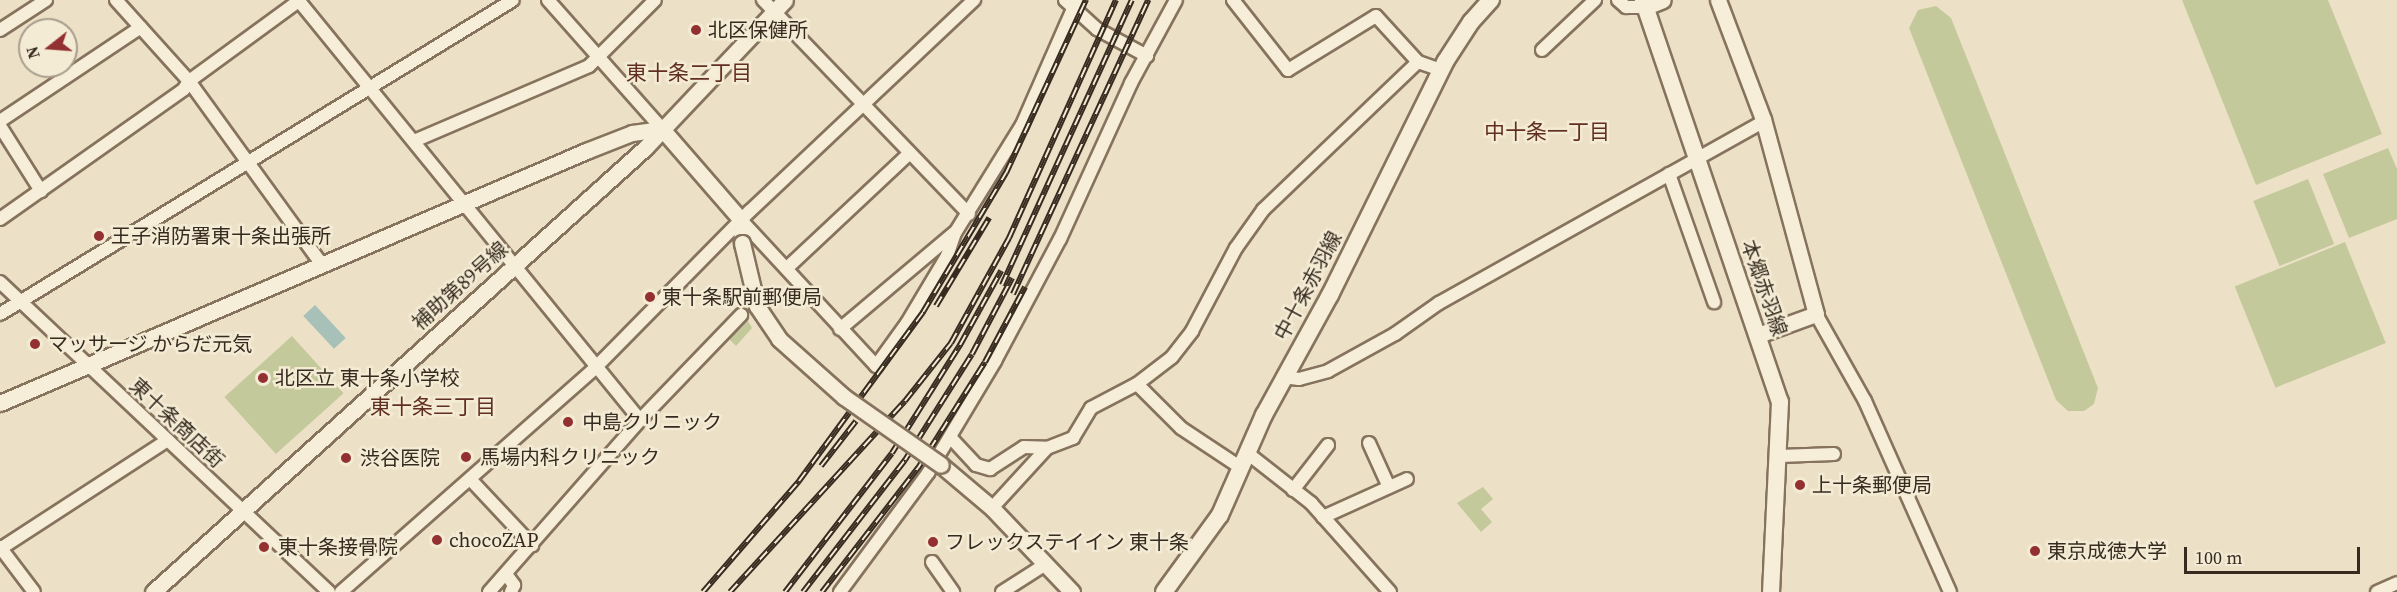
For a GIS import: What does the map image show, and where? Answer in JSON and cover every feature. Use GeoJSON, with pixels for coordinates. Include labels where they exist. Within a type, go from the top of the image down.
{"type":"FeatureCollection","features":[{"type":"Feature","properties":{"kind":"main road","name":"中十条赤羽線"},"geometry":{"type":"LineString","coordinates":[[1164,592],[1209,534],[1231,495],[1243,460],[1283,377],[1330,295],[1442,70],[1459,38],[1491,0]]}},
{"type":"Feature","properties":{"kind":"main road"},"geometry":{"type":"LineString","coordinates":[[1645,4],[1662,0]]}},
{"type":"Feature","properties":{"kind":"main road","name":"本郷赤羽線"},"geometry":{"type":"LineString","coordinates":[[1645,4],[1779,402],[1779,456],[1772,592]]}},
{"type":"Feature","properties":{"kind":"street"},"geometry":{"type":"LineString","coordinates":[[0,30],[46,0]]}},
{"type":"Feature","properties":{"kind":"street"},"geometry":{"type":"LineString","coordinates":[[116,0],[189,81],[322,265]]}},
{"type":"Feature","properties":{"kind":"street"},"geometry":{"type":"LineString","coordinates":[[0,314],[513,0]]}},
{"type":"Feature","properties":{"kind":"street"},"geometry":{"type":"LineString","coordinates":[[548,0],[741,220],[876,366],[941,266],[955,233],[969,214],[1022,125],[1072,3],[1097,29],[1148,56]]}},
{"type":"Feature","properties":{"kind":"street"},"geometry":{"type":"LineString","coordinates":[[414,141],[588,66],[655,0]]}},
{"type":"Feature","properties":{"kind":"street"},"geometry":{"type":"LineString","coordinates":[[763,0],[780,6],[862,104],[969,214]]}},
{"type":"Feature","properties":{"kind":"street"},"geometry":{"type":"LineString","coordinates":[[340,592],[596,367],[741,220],[974,0]]}},
{"type":"Feature","properties":{"kind":"street"},"geometry":{"type":"LineString","coordinates":[[840,592],[951,438],[1040,277],[1131,83],[1148,56],[1176,0]]}},
{"type":"Feature","properties":{"kind":"street"},"geometry":{"type":"LineString","coordinates":[[1233,0],[1288,70],[1376,16],[1418,62],[1442,70]]}},
{"type":"Feature","properties":{"kind":"street"},"geometry":{"type":"LineString","coordinates":[[1542,50],[1595,0]]}},
{"type":"Feature","properties":{"kind":"street"},"geometry":{"type":"LineString","coordinates":[[1618,0],[1626,7],[1645,4]]}},
{"type":"Feature","properties":{"kind":"street"},"geometry":{"type":"LineString","coordinates":[[1718,0],[1764,121],[1816,314],[1865,402],[1950,592]]}},
{"type":"Feature","properties":{"kind":"street"},"geometry":{"type":"LineString","coordinates":[[0,219],[184,89],[189,81],[300,1],[639,420]]}},
{"type":"Feature","properties":{"kind":"street","name":"補助第89号線"},"geometry":{"type":"LineString","coordinates":[[153,592],[514,267],[700,94],[780,6]]}},
{"type":"Feature","properties":{"kind":"street"},"geometry":{"type":"LineString","coordinates":[[41,191],[0,124],[141,27]]}},
{"type":"Feature","properties":{"kind":"street"},"geometry":{"type":"LineString","coordinates":[[951,438],[976,465],[987,469],[998,467],[1024,447],[1047,448],[1073,438],[1091,408],[1137,384],[1182,346],[1236,248],[1278,194],[1418,62]]}},
{"type":"Feature","properties":{"kind":"street"},"geometry":{"type":"LineString","coordinates":[[1283,377],[1299,379],[1328,371],[1395,334],[1438,303],[1764,121]]}},
{"type":"Feature","properties":{"kind":"street"},"geometry":{"type":"LineString","coordinates":[[0,403],[462,203],[632,133],[662,129]]}},
{"type":"Feature","properties":{"kind":"street"},"geometry":{"type":"LineString","coordinates":[[787,268],[910,153]]}},
{"type":"Feature","properties":{"kind":"street"},"geometry":{"type":"LineString","coordinates":[[1669,174],[1714,302]]}},
{"type":"Feature","properties":{"kind":"street"},"geometry":{"type":"LineString","coordinates":[[741,220],[742,243],[757,306],[779,339],[844,397],[941,465],[992,508],[1072,592]]}},
{"type":"Feature","properties":{"kind":"street"},"geometry":{"type":"LineString","coordinates":[[840,329],[955,233]]}},
{"type":"Feature","properties":{"kind":"street","name":"東十条商店街"},"geometry":{"type":"LineString","coordinates":[[0,282],[329,592]]}},
{"type":"Feature","properties":{"kind":"street"},"geometry":{"type":"LineString","coordinates":[[1758,335],[1816,314]]}},
{"type":"Feature","properties":{"kind":"street"},"geometry":{"type":"LineString","coordinates":[[489,592],[639,420],[741,315]]}},
{"type":"Feature","properties":{"kind":"street"},"geometry":{"type":"LineString","coordinates":[[1137,384],[1181,428],[1243,460],[1293,490],[1323,517],[1390,592]]}},
{"type":"Feature","properties":{"kind":"street"},"geometry":{"type":"LineString","coordinates":[[34,592],[0,548],[168,440]]}},
{"type":"Feature","properties":{"kind":"street"},"geometry":{"type":"LineString","coordinates":[[1369,443],[1389,487]]}},
{"type":"Feature","properties":{"kind":"street"},"geometry":{"type":"LineString","coordinates":[[1293,490],[1328,446]]}},
{"type":"Feature","properties":{"kind":"street"},"geometry":{"type":"LineString","coordinates":[[992,508],[1047,448]]}},
{"type":"Feature","properties":{"kind":"street"},"geometry":{"type":"LineString","coordinates":[[1779,456],[1834,454]]}},
{"type":"Feature","properties":{"kind":"street"},"geometry":{"type":"LineString","coordinates":[[470,479],[532,545]]}},
{"type":"Feature","properties":{"kind":"street"},"geometry":{"type":"LineString","coordinates":[[1323,517],[1407,479]]}},
{"type":"Feature","properties":{"kind":"street"},"geometry":{"type":"LineString","coordinates":[[932,562],[953,592]]}},
{"type":"Feature","properties":{"kind":"street"},"geometry":{"type":"LineString","coordinates":[[1002,592],[1046,564]]}},
{"type":"Feature","properties":{"kind":"street"},"geometry":{"type":"LineString","coordinates":[[506,574],[514,585],[511,592]]}},
{"type":"Feature","properties":{"kind":"street"},"geometry":{"type":"LineString","coordinates":[[2377,592],[2397,584]]}},
{"type":"Feature","properties":{"kind":"green space"},"geometry":{"type":"Polygon","coordinates":[[[2182,0],[2328,0],[2382,134],[2256,185],[2182,0]]]}},
{"type":"Feature","properties":{"kind":"green space"},"geometry":{"type":"Polygon","coordinates":[[[1936,6],[1951,18],[2098,388],[2094,404],[2084,411],[2068,411],[2056,400],[1909,28],[1918,10],[1936,6]]]}},
{"type":"Feature","properties":{"kind":"green space"},"geometry":{"type":"Polygon","coordinates":[[[2388,148],[2397,169],[2397,219],[2349,238],[2323,174],[2388,148]]]}},
{"type":"Feature","properties":{"kind":"green space"},"geometry":{"type":"Polygon","coordinates":[[[2308,179],[2334,244],[2280,266],[2253,201],[2308,179]]]}},
{"type":"Feature","properties":{"kind":"green space"},"geometry":{"type":"Polygon","coordinates":[[[2345,242],[2386,343],[2275,388],[2235,287],[2345,242]]]}},
{"type":"Feature","properties":{"kind":"green space"},"geometry":{"type":"Polygon","coordinates":[[[748,321],[752,328],[736,346],[729,339],[748,321]]]}},
{"type":"Feature","properties":{"kind":"green space"},"geometry":{"type":"Polygon","coordinates":[[[292,336],[344,393],[276,454],[224,397],[292,336]]]}},
{"type":"Feature","properties":{"kind":"green space"},"geometry":{"type":"Polygon","coordinates":[[[1483,487],[1493,499],[1481,509],[1492,522],[1481,532],[1457,503],[1483,487]]]}},
{"type":"Feature","properties":{"kind":"water"},"geometry":{"type":"Polygon","coordinates":[[[315,305],[346,338],[334,349],[303,316],[315,305]]]}},
{"type":"Feature","properties":{"kind":"railway"},"geometry":{"type":"LineString","coordinates":[[703,592],[799,481],[923,312],[1006,173],[1086,0]]}},
{"type":"Feature","properties":{"kind":"railway"},"geometry":{"type":"LineString","coordinates":[[730,592],[905,401],[951,343],[1009,238],[1116,0]]}},
{"type":"Feature","properties":{"kind":"railway"},"geometry":{"type":"LineString","coordinates":[[1002,285],[1132,0]]}},
{"type":"Feature","properties":{"kind":"railway"},"geometry":{"type":"LineString","coordinates":[[1013,294],[1148,0]]}},
{"type":"Feature","properties":{"kind":"railway"},"geometry":{"type":"LineString","coordinates":[[936,306],[989,218]]}},
{"type":"Feature","properties":{"kind":"railway"},"geometry":{"type":"LineString","coordinates":[[785,592],[892,453],[960,345],[1001,271]]}},
{"type":"Feature","properties":{"kind":"railway"},"geometry":{"type":"LineString","coordinates":[[803,592],[905,460],[972,354],[1012,278]]}},
{"type":"Feature","properties":{"kind":"railway"},"geometry":{"type":"LineString","coordinates":[[822,592],[918,468],[985,362],[1025,287]]}},
{"type":"Feature","properties":{"kind":"railway"},"geometry":{"type":"LineString","coordinates":[[821,466],[856,421]]}},
{"type":"Feature","properties":{"kind":"place","name":"北区保健所"},"geometry":{"type":"Point","coordinates":[696,30]}},
{"type":"Feature","properties":{"kind":"place","name":"王子消防署東十条出張所"},"geometry":{"type":"Point","coordinates":[99,236]}},
{"type":"Feature","properties":{"kind":"place","name":"東十条駅前郵便局"},"geometry":{"type":"Point","coordinates":[650,297]}},
{"type":"Feature","properties":{"kind":"place","name":"マッサージ からだ元気"},"geometry":{"type":"Point","coordinates":[35,344]}},
{"type":"Feature","properties":{"kind":"place","name":"北区立 東十条小学校"},"geometry":{"type":"Point","coordinates":[263,378]}},
{"type":"Feature","properties":{"kind":"place","name":"中島クリニック"},"geometry":{"type":"Point","coordinates":[568,422]}},
{"type":"Feature","properties":{"kind":"place","name":"馬場内科クリニック"},"geometry":{"type":"Point","coordinates":[466,457]}},
{"type":"Feature","properties":{"kind":"place","name":"渋谷医院"},"geometry":{"type":"Point","coordinates":[346,458]}},
{"type":"Feature","properties":{"kind":"place","name":"上十条郵便局"},"geometry":{"type":"Point","coordinates":[1800,485]}},
{"type":"Feature","properties":{"kind":"place","name":"chocoZAP"},"geometry":{"type":"Point","coordinates":[437,540]}},
{"type":"Feature","properties":{"kind":"place","name":"フレックステイイン 東十条"},"geometry":{"type":"Point","coordinates":[933,542]}},
{"type":"Feature","properties":{"kind":"place","name":"東十条接骨院"},"geometry":{"type":"Point","coordinates":[264,547]}},
{"type":"Feature","properties":{"kind":"place","name":"東京成徳大学"},"geometry":{"type":"Point","coordinates":[2035,551]}},
{"type":"Feature","properties":{"kind":"district","name":"東十条二丁目"},"geometry":{"type":"Point","coordinates":[689,73]}},
{"type":"Feature","properties":{"kind":"district","name":"中十条一丁目"},"geometry":{"type":"Point","coordinates":[1547,132]}},
{"type":"Feature","properties":{"kind":"district","name":"東十条三丁目"},"geometry":{"type":"Point","coordinates":[433,407]}}]}
